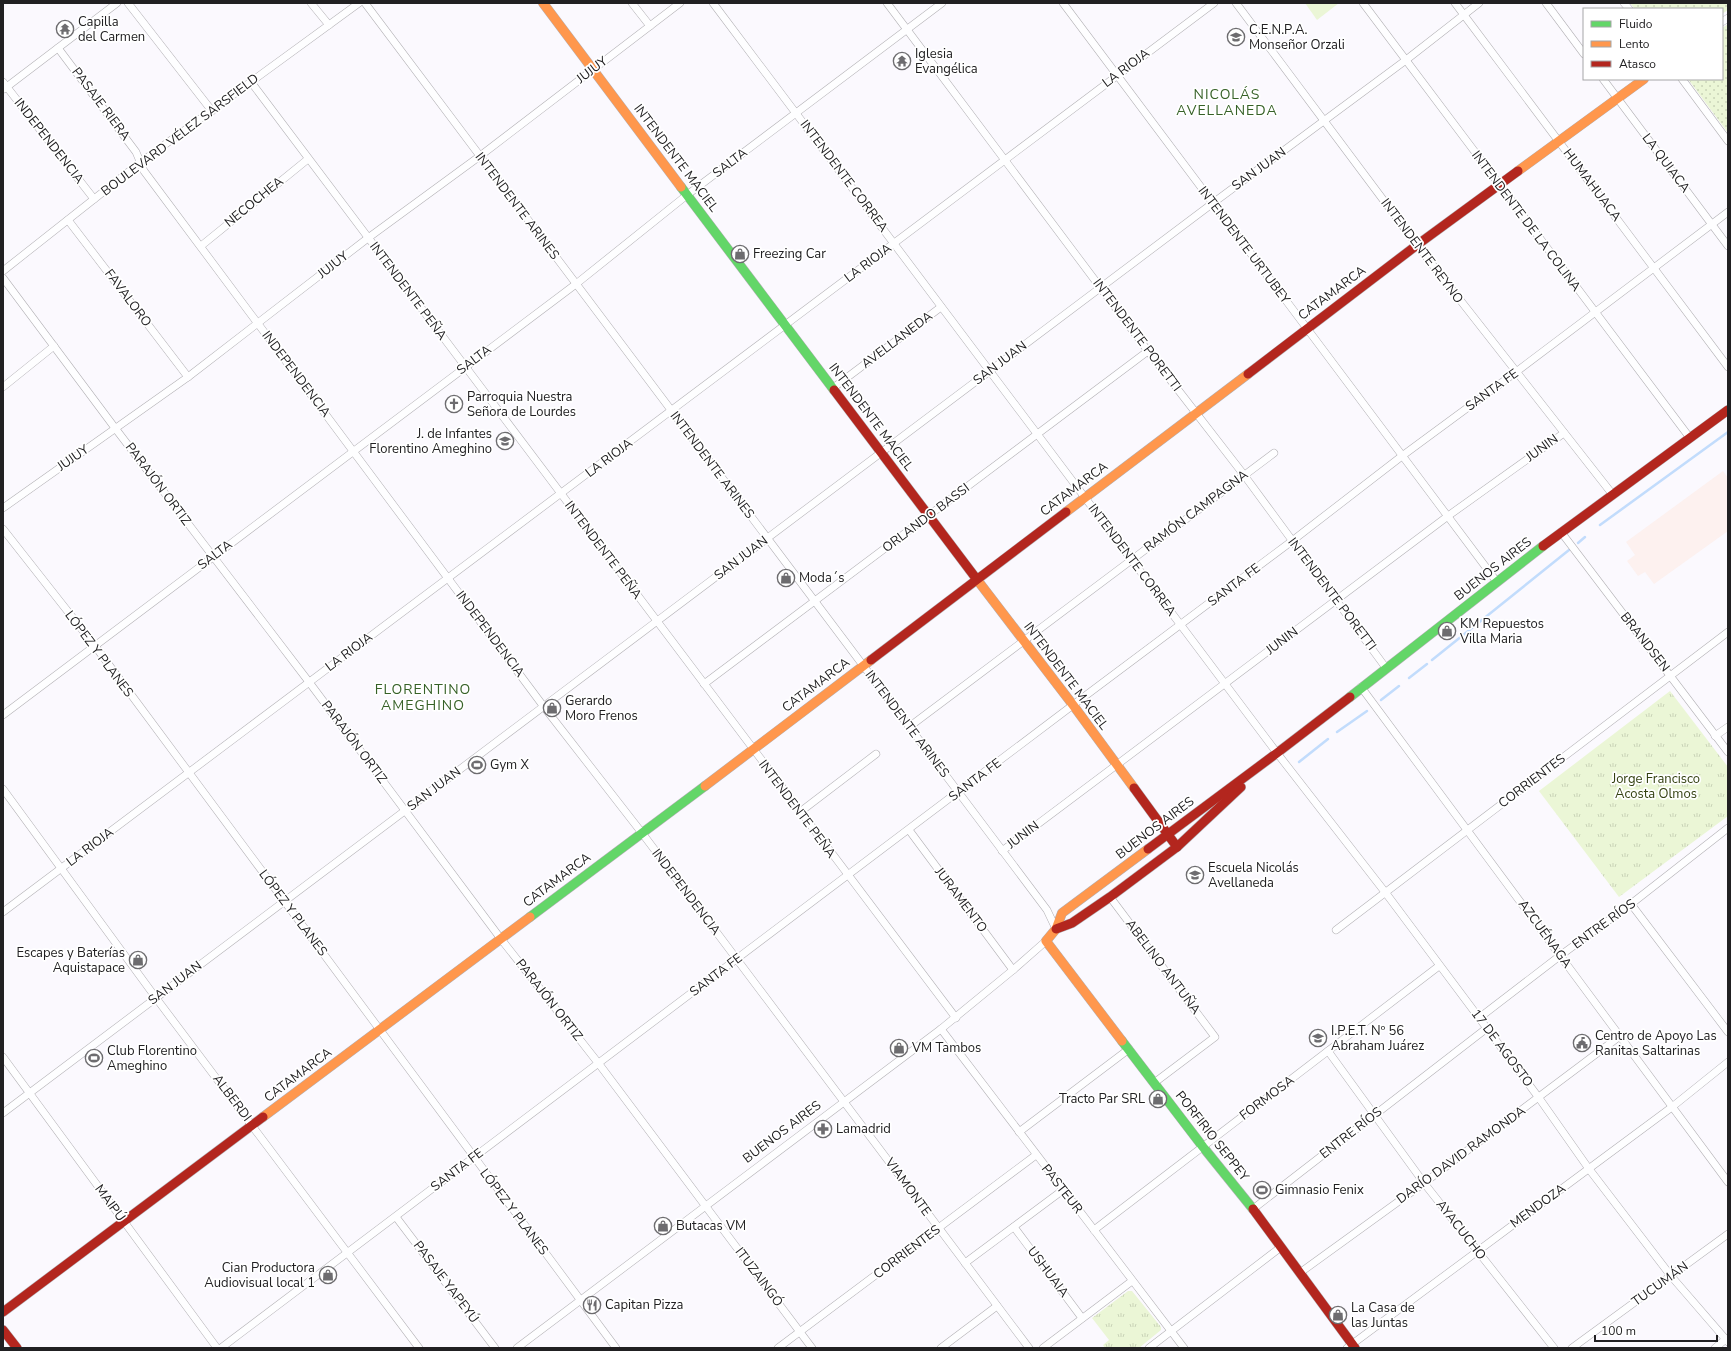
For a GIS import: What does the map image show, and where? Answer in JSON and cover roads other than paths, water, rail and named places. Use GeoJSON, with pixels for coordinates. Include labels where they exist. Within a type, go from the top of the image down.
{"type":"FeatureCollection","features":[{"type":"Feature","properties":{"kind":"main road","name":"INTENDENTE MACIEL"},"geometry":{"type":"LineString","coordinates":[[543,3],[1022,640],[1073,705],[1177,847]]}},
{"type":"Feature","properties":{"kind":"main road","name":"CATAMARCA"},"geometry":{"type":"LineString","coordinates":[[3,1312],[753,750],[1417,245],[1643,80]]}},
{"type":"Feature","properties":{"kind":"main road","name":"BUENOS AIRES"},"geometry":{"type":"LineString","coordinates":[[1046,941],[1056,929],[1062,913],[1277,753],[1561,532],[1728,410]]}},
{"type":"Feature","properties":{"kind":"main road","name":"BUENOS AIRES"},"geometry":{"type":"LineString","coordinates":[[1056,929],[1072,922],[1110,897],[1177,847],[1277,753]]}},
{"type":"Feature","properties":{"kind":"main road","name":"PORFIRIO SEPPEY"},"geometry":{"type":"LineString","coordinates":[[1046,941],[1203,1147],[1282,1246],[1351,1347]]}},
{"type":"Feature","properties":{"kind":"main road"},"geometry":{"type":"LineString","coordinates":[[3,1330],[16,1348]]}},
{"type":"Feature","properties":{"kind":"street"},"geometry":{"type":"LineString","coordinates":[[4,86],[58,48],[117,3]]}},
{"type":"Feature","properties":{"kind":"street"},"geometry":{"type":"LineString","coordinates":[[128,3],[212,111]]}},
{"type":"Feature","properties":{"kind":"street"},"geometry":{"type":"LineString","coordinates":[[312,3],[329,25]]}},
{"type":"Feature","properties":{"kind":"street","name":"BOULEVARD VÉLEZ SARSFIELD"},"geometry":{"type":"LineString","coordinates":[[3,271],[141,162],[359,3]]}},
{"type":"Feature","properties":{"kind":"street","name":"INTENDENTE ARINES"},"geometry":{"type":"LineString","coordinates":[[365,3],[1002,851],[1046,910],[1056,929]]}},
{"type":"Feature","properties":{"kind":"street"},"geometry":{"type":"LineString","coordinates":[[632,3],[650,26]]}},
{"type":"Feature","properties":{"kind":"street","name":"JUJUY"},"geometry":{"type":"LineString","coordinates":[[3,508],[188,377],[368,238],[480,156],[680,3]]}},
{"type":"Feature","properties":{"kind":"street","name":"INTENDENTE CORREA"},"geometry":{"type":"LineString","coordinates":[[713,3],[1277,753]]}},
{"type":"Feature","properties":{"kind":"street","name":"INTENDENTE PORETTI"},"geometry":{"type":"LineString","coordinates":[[887,3],[1005,158],[1148,351],[1244,475],[1386,668]]}},
{"type":"Feature","properties":{"kind":"street","name":"SALTA"},"geometry":{"type":"LineString","coordinates":[[3,715],[576,284],[687,195],[942,3]]}},
{"type":"Feature","properties":{"kind":"street","name":"INTENDENTE URTUBEY"},"geometry":{"type":"LineString","coordinates":[[1062,3],[1497,582]]}},
{"type":"Feature","properties":{"kind":"street","name":"LA RIOJA"},"geometry":{"type":"LineString","coordinates":[[3,912],[894,244],[1005,158],[1214,3]]}},
{"type":"Feature","properties":{"kind":"street","name":"INTENDENTE REYNO"},"geometry":{"type":"LineString","coordinates":[[1236,3],[1417,245],[1613,494]]}},
{"type":"Feature","properties":{"kind":"street","name":"INTENDENTE DE LA COLINA"},"geometry":{"type":"LineString","coordinates":[[1363,3],[1690,438]]}},
{"type":"Feature","properties":{"kind":"street","name":"HUMAHUACA"},"geometry":{"type":"LineString","coordinates":[[1455,3],[1728,367]]}},
{"type":"Feature","properties":{"kind":"street","name":"SAN JUAN"},"geometry":{"type":"LineString","coordinates":[[3,1113],[544,707],[656,621],[1406,60],[1479,3]]}},
{"type":"Feature","properties":{"kind":"street"},"geometry":{"type":"LineString","coordinates":[[1546,3],[1583,53]]}},
{"type":"Feature","properties":{"kind":"street","name":"PASAJE RIERA"},"geometry":{"type":"LineString","coordinates":[[58,48],[136,152],[141,162]]}},
{"type":"Feature","properties":{"kind":"street","name":"LA QUIACA"},"geometry":{"type":"LineString","coordinates":[[1604,80],[1728,246]]}},
{"type":"Feature","properties":{"kind":"street"},"geometry":{"type":"LineString","coordinates":[[1683,80],[1728,141]]}},
{"type":"Feature","properties":{"kind":"street","name":"INTENDENTE PEÑA"},"geometry":{"type":"LineString","coordinates":[[251,82],[956,1018]]}},
{"type":"Feature","properties":{"kind":"street","name":"INDEPENDENCIA"},"geometry":{"type":"LineString","coordinates":[[4,86],[94,199]]}},
{"type":"Feature","properties":{"kind":"street","name":"NECOCHEA"},"geometry":{"type":"LineString","coordinates":[[201,246],[308,159]]}},
{"type":"Feature","properties":{"kind":"street","name":"INDEPENDENCIA"},"geometry":{"type":"LineString","coordinates":[[141,162],[144,171],[544,707],[642,833],[845,1102]]}},
{"type":"Feature","properties":{"kind":"street","name":"SANTA FE"},"geometry":{"type":"LineString","coordinates":[[221,1348],[1181,625],[1402,456],[1728,212]]}},
{"type":"Feature","properties":{"kind":"street","name":"FAVALORO"},"geometry":{"type":"LineString","coordinates":[[68,220],[188,377]]}},
{"type":"Feature","properties":{"kind":"street","name":"PARAJÓN ORTIZ"},"geometry":{"type":"LineString","coordinates":[[3,278],[115,428],[309,682],[501,939],[599,1064],[705,1206]]}},
{"type":"Feature","properties":{"kind":"street","name":"AVELLANEDA"},"geometry":{"type":"LineString","coordinates":[[833,388],[942,307]]}},
{"type":"Feature","properties":{"kind":"street"},"geometry":{"type":"LineString","coordinates":[[3,387],[54,346]]}},
{"type":"Feature","properties":{"kind":"street","name":"ORLANDO BASSI"},"geometry":{"type":"LineString","coordinates":[[704,684],[1148,351]]}},
{"type":"Feature","properties":{"kind":"street","name":"JUNIN"},"geometry":{"type":"LineString","coordinates":[[1002,851],[1448,516],[1564,432]]}},
{"type":"Feature","properties":{"kind":"street","name":"RAMÓN CAMPAGNA"},"geometry":{"type":"LineString","coordinates":[[908,727],[1022,640],[1274,453]]}},
{"type":"Feature","properties":{"kind":"street","name":"LÓPEZ Y PLANES"},"geometry":{"type":"LineString","coordinates":[[3,529],[95,646],[580,1300]]}},
{"type":"Feature","properties":{"kind":"street","name":"BRANDSEN"},"geometry":{"type":"LineString","coordinates":[[1561,532],[1728,752]]}},
{"type":"Feature","properties":{"kind":"street","name":"CORRIENTES"},"geometry":{"type":"LineString","coordinates":[[1336,930],[1728,632]]}},
{"type":"Feature","properties":{"kind":"street","name":"AZCUÉNAGA"},"geometry":{"type":"LineString","coordinates":[[1361,687],[1728,1182]]}},
{"type":"Feature","properties":{"kind":"street"},"geometry":{"type":"LineString","coordinates":[[1715,736],[1728,726]]}},
{"type":"Feature","properties":{"kind":"street","name":"17 DE AGOSTO"},"geometry":{"type":"LineString","coordinates":[[1277,753],[1385,892],[1539,1098],[1589,1169],[1671,1276],[1727,1341]]}},
{"type":"Feature","properties":{"kind":"street"},"geometry":{"type":"LineString","coordinates":[[800,812],[876,754]]}},
{"type":"Feature","properties":{"kind":"street","name":"ALBERDI"},"geometry":{"type":"LineString","coordinates":[[3,789],[156,998],[419,1348]]}},
{"type":"Feature","properties":{"kind":"street","name":"ENTRE RÍOS"},"geometry":{"type":"LineString","coordinates":[[1479,1018],[1631,904],[1728,828]]}},
{"type":"Feature","properties":{"kind":"street","name":"JURAMENTO"},"geometry":{"type":"LineString","coordinates":[[909,830],[1013,970]]}},
{"type":"Feature","properties":{"kind":"street","name":"ABELINO ANTUÑA"},"geometry":{"type":"LineString","coordinates":[[1110,897],[1215,1037],[1154,1083]]}},
{"type":"Feature","properties":{"kind":"street"},"geometry":{"type":"LineString","coordinates":[[1631,904],[1728,1032]]}},
{"type":"Feature","properties":{"kind":"street","name":"BUENOS AIRES"},"geometry":{"type":"LineString","coordinates":[[516,1348],[956,1018],[1046,941]]}},
{"type":"Feature","properties":{"kind":"street","name":"FORMOSA"},"geometry":{"type":"LineString","coordinates":[[1094,1230],[1440,966]]}},
{"type":"Feature","properties":{"kind":"street","name":"ENTRE RÍOS"},"geometry":{"type":"LineString","coordinates":[[1253,1209],[1487,1028]]}},
{"type":"Feature","properties":{"kind":"street","name":"PASTEUR"},"geometry":{"type":"LineString","coordinates":[[941,1029],[1184,1348]]}},
{"type":"Feature","properties":{"kind":"street","name":"DARÍO DAVID RAMONDA"},"geometry":{"type":"LineString","coordinates":[[1301,1272],[1539,1098],[1620,1036]]}},
{"type":"Feature","properties":{"kind":"street"},"geometry":{"type":"LineString","coordinates":[[1019,1132],[1129,1049]]}},
{"type":"Feature","properties":{"kind":"street","name":"AYACUCHO"},"geometry":{"type":"LineString","coordinates":[[1328,1051],[1424,1183],[1554,1348]]}},
{"type":"Feature","properties":{"kind":"street","name":"MAIPÚ"},"geometry":{"type":"LineString","coordinates":[[3,1058],[217,1348]]}},
{"type":"Feature","properties":{"kind":"street","name":"MENDOZA"},"geometry":{"type":"LineString","coordinates":[[1351,1347],[1477,1250],[1672,1107],[1728,1062]]}},
{"type":"Feature","properties":{"kind":"street","name":"VIAMONTE"},"geometry":{"type":"LineString","coordinates":[[845,1102],[938,1229],[1029,1348]]}},
{"type":"Feature","properties":{"kind":"street","name":"CORRIENTES"},"geometry":{"type":"LineString","coordinates":[[778,1348],[1036,1155]]}},
{"type":"Feature","properties":{"kind":"street"},"geometry":{"type":"LineString","coordinates":[[965,1263],[1063,1190]]}},
{"type":"Feature","properties":{"kind":"street","name":"ITUZAINGÓ"},"geometry":{"type":"LineString","coordinates":[[705,1206],[812,1348]]}},
{"type":"Feature","properties":{"kind":"street","name":"PASAJE YAPEYÚ"},"geometry":{"type":"LineString","coordinates":[[396,1217],[495,1348]]}},
{"type":"Feature","properties":{"kind":"street","name":"USHUAIA"},"geometry":{"type":"LineString","coordinates":[[1014,1227],[1082,1318]]}},
{"type":"Feature","properties":{"kind":"street","name":"TUCUMÁN"},"geometry":{"type":"LineString","coordinates":[[1572,1348],[1728,1234]]}},
{"type":"Feature","properties":{"kind":"street"},"geometry":{"type":"LineString","coordinates":[[1149,1348],[1282,1246]]}},
{"type":"Feature","properties":{"kind":"street"},"geometry":{"type":"LineString","coordinates":[[1043,1348],[1132,1281]]}},
{"type":"Feature","properties":{"kind":"street"},"geometry":{"type":"LineString","coordinates":[[580,1300],[616,1348]]}},
{"type":"Feature","properties":{"kind":"street"},"geometry":{"type":"LineString","coordinates":[[941,1348],[997,1306]]}},
{"type":"Feature","properties":{"kind":"street"},"geometry":{"type":"LineString","coordinates":[[1714,1348],[1727,1341]]}},
{"type":"Feature","properties":{"kind":"waterway"},"geometry":{"type":"LineString","coordinates":[[1600,525],[1728,432]]}},
{"type":"Feature","properties":{"kind":"waterway"},"geometry":{"type":"LineString","coordinates":[[1578,543],[1585,537]]}},
{"type":"Feature","properties":{"kind":"waterway"},"geometry":{"type":"LineString","coordinates":[[1432,660],[1569,550]]}},
{"type":"Feature","properties":{"kind":"waterway"},"geometry":{"type":"LineString","coordinates":[[1409,678],[1427,664]]}},
{"type":"Feature","properties":{"kind":"waterway"},"geometry":{"type":"LineString","coordinates":[[1381,700],[1399,686]]}},
{"type":"Feature","properties":{"kind":"waterway"},"geometry":{"type":"LineString","coordinates":[[1337,732],[1367,711]]}},
{"type":"Feature","properties":{"kind":"waterway"},"geometry":{"type":"LineString","coordinates":[[1299,762],[1328,739]]}},
{"type":"Feature","properties":{"kind":"place","name":"Capilla del Carmen"},"geometry":{"type":"Point","coordinates":[65,29]}},
{"type":"Feature","properties":{"kind":"place","name":"C.E.N.P.A. Monseñor Orzali"},"geometry":{"type":"Point","coordinates":[1236,37]}},
{"type":"Feature","properties":{"kind":"place","name":"Iglesia Evangélica"},"geometry":{"type":"Point","coordinates":[902,61]}},
{"type":"Feature","properties":{"kind":"place","name":"Freezing Car"},"geometry":{"type":"Point","coordinates":[740,254]}},
{"type":"Feature","properties":{"kind":"place","name":"Parroquia Nuestra Señora de Lourdes"},"geometry":{"type":"Point","coordinates":[454,404]}},
{"type":"Feature","properties":{"kind":"place","name":"J. de Infantes Florentino Ameghino"},"geometry":{"type":"Point","coordinates":[505,441]}},
{"type":"Feature","properties":{"kind":"place","name":"Moda´s"},"geometry":{"type":"Point","coordinates":[786,578]}},
{"type":"Feature","properties":{"kind":"place","name":"KM Repuestos Villa Maria"},"geometry":{"type":"Point","coordinates":[1447,631]}},
{"type":"Feature","properties":{"kind":"place","name":"Gerardo Moro Frenos"},"geometry":{"type":"Point","coordinates":[552,708]}},
{"type":"Feature","properties":{"kind":"place","name":"Gym X"},"geometry":{"type":"Point","coordinates":[477,765]}},
{"type":"Feature","properties":{"kind":"place","name":"Escuela Nicolás Avellaneda"},"geometry":{"type":"Point","coordinates":[1195,875]}},
{"type":"Feature","properties":{"kind":"place","name":"Escapes y Baterías Aquistapace"},"geometry":{"type":"Point","coordinates":[138,960]}},
{"type":"Feature","properties":{"kind":"place","name":"I.P.E.T. Nº 56 Abraham Juárez"},"geometry":{"type":"Point","coordinates":[1318,1038]}},
{"type":"Feature","properties":{"kind":"place","name":"Centro de Apoyo Las Ranitas Saltarinas"},"geometry":{"type":"Point","coordinates":[1582,1043]}},
{"type":"Feature","properties":{"kind":"place","name":"VM Tambos"},"geometry":{"type":"Point","coordinates":[899,1048]}},
{"type":"Feature","properties":{"kind":"place","name":"Club Florentino Ameghino"},"geometry":{"type":"Point","coordinates":[94,1058]}},
{"type":"Feature","properties":{"kind":"place","name":"Tracto Par SRL"},"geometry":{"type":"Point","coordinates":[1158,1099]}},
{"type":"Feature","properties":{"kind":"place","name":"Lamadrid"},"geometry":{"type":"Point","coordinates":[823,1129]}},
{"type":"Feature","properties":{"kind":"place","name":"Gimnasio Fenix"},"geometry":{"type":"Point","coordinates":[1262,1190]}},
{"type":"Feature","properties":{"kind":"place","name":"Butacas VM"},"geometry":{"type":"Point","coordinates":[663,1226]}},
{"type":"Feature","properties":{"kind":"place","name":"Cian Productora Audiovisual local 1"},"geometry":{"type":"Point","coordinates":[328,1275]}},
{"type":"Feature","properties":{"kind":"place","name":"Capitan Pizza"},"geometry":{"type":"Point","coordinates":[592,1305]}},
{"type":"Feature","properties":{"kind":"place","name":"La Casa de las Juntas"},"geometry":{"type":"Point","coordinates":[1338,1315]}},
{"type":"Feature","properties":{"kind":"district","name":"NICOLÁS AVELLANEDA"},"geometry":{"type":"Point","coordinates":[1227,102]}},
{"type":"Feature","properties":{"kind":"district","name":"FLORENTINO AMEGHINO"},"geometry":{"type":"Point","coordinates":[423,698]}},
{"type":"Feature","properties":{"kind":"park label","name":"Jorge Francisco Acosta Olmos"},"geometry":{"type":"Point","coordinates":[1656,786]}}]}
